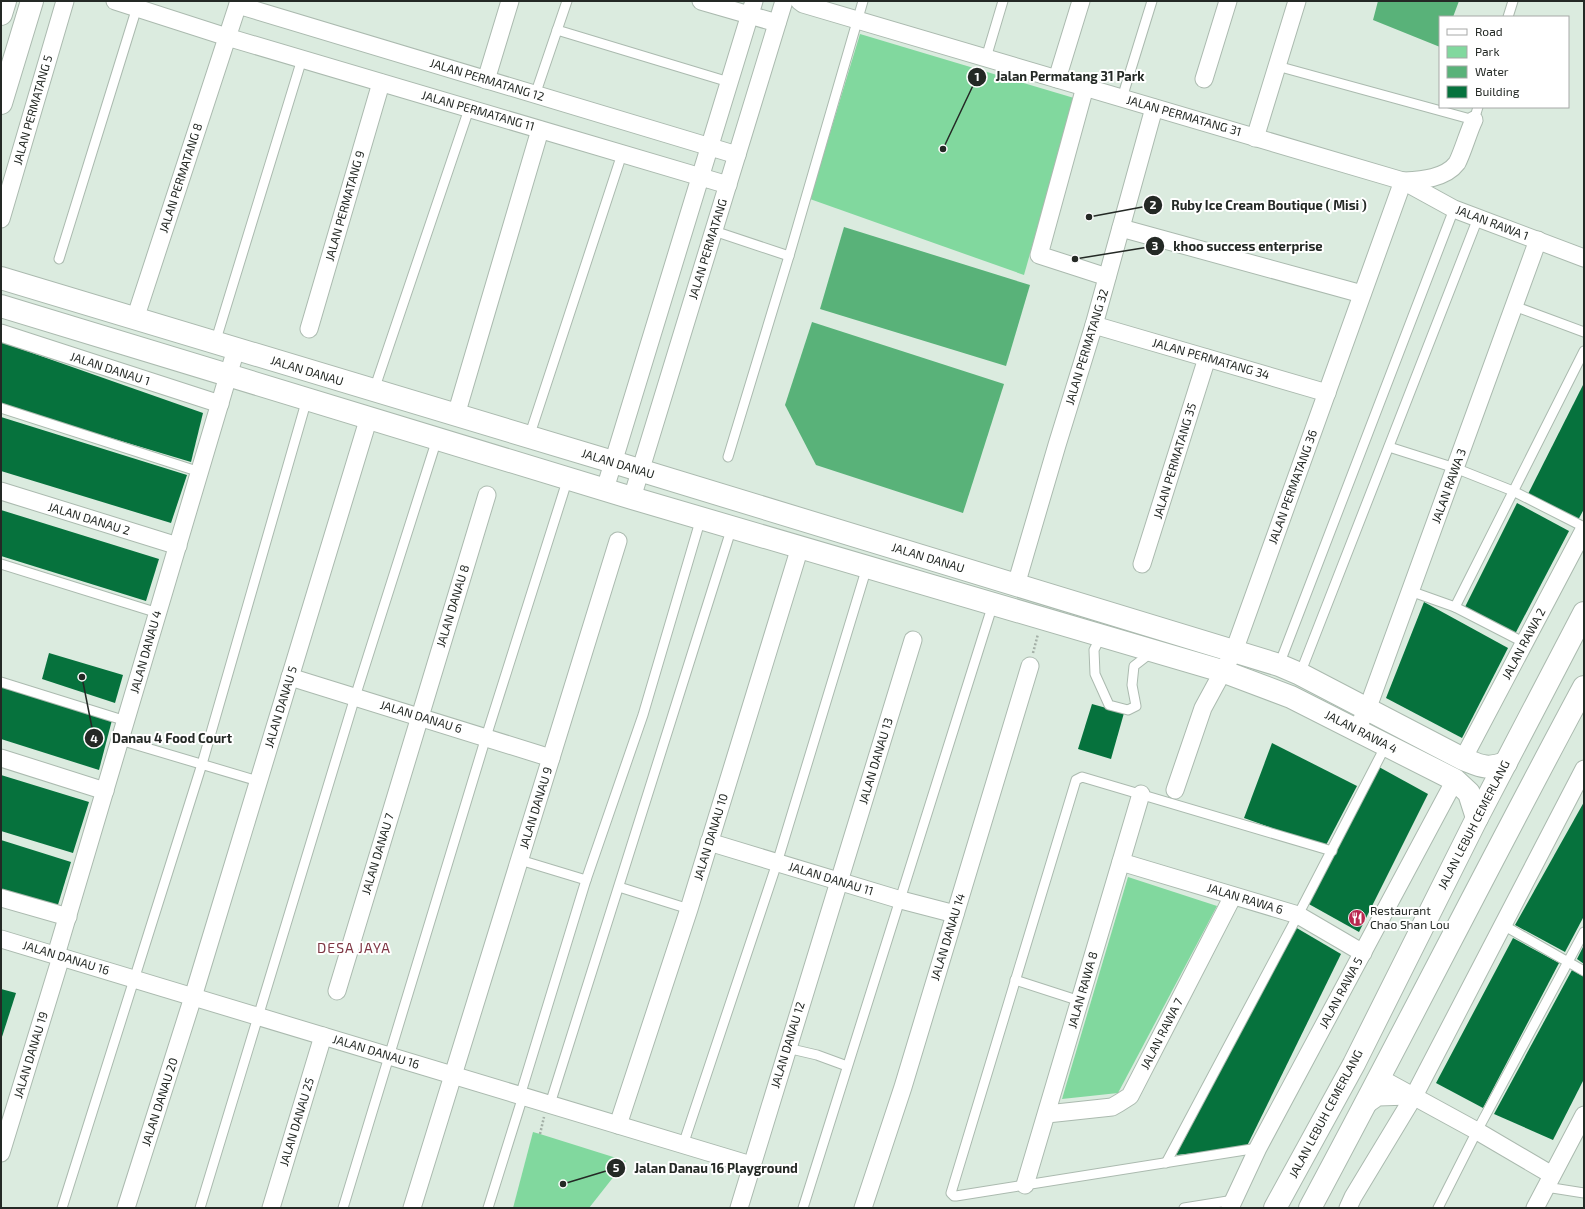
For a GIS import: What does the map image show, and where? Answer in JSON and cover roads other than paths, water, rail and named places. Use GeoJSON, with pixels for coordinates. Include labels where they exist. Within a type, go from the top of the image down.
{"type":"FeatureCollection","features":[{"type":"Feature","properties":{"kind":"street"},"geometry":{"type":"LineString","coordinates":[[1,14],[5,1]]}},
{"type":"Feature","properties":{"kind":"street"},"geometry":{"type":"LineString","coordinates":[[1,103],[32,1]]}},
{"type":"Feature","properties":{"kind":"street","name":"JALAN PERMATANG 5"},"geometry":{"type":"LineString","coordinates":[[1,219],[65,1]]}},
{"type":"Feature","properties":{"kind":"street","name":"JALAN PERMATANG 11"},"geometry":{"type":"LineString","coordinates":[[115,1],[137,4],[227,38],[728,185]]}},
{"type":"Feature","properties":{"kind":"street"},"geometry":{"type":"LineString","coordinates":[[486,80],[510,1]]}},
{"type":"Feature","properties":{"kind":"street"},"geometry":{"type":"LineString","coordinates":[[701,1],[752,9],[777,23],[801,2]]}},
{"type":"Feature","properties":{"kind":"street","name":"JALAN PERMATANG"},"geometry":{"type":"LineString","coordinates":[[632,498],[784,1]]}},
{"type":"Feature","properties":{"kind":"street"},"geometry":{"type":"LineString","coordinates":[[1057,79],[1082,1]]}},
{"type":"Feature","properties":{"kind":"street"},"geometry":{"type":"LineString","coordinates":[[1204,79],[1228,1]]}},
{"type":"Feature","properties":{"kind":"street"},"geometry":{"type":"LineString","coordinates":[[1255,138],[1297,1]]}},
{"type":"Feature","properties":{"kind":"street","name":"JALAN PERMATANG 31"},"geometry":{"type":"LineString","coordinates":[[801,2],[1402,181]]}},
{"type":"Feature","properties":{"kind":"street","name":"JALAN PERMATANG 12"},"geometry":{"type":"LineString","coordinates":[[238,3],[535,95],[737,155]]}},
{"type":"Feature","properties":{"kind":"street","name":"JALAN PERMATANG 8"},"geometry":{"type":"LineString","coordinates":[[136,319],[238,3]]}},
{"type":"Feature","properties":{"kind":"street"},"geometry":{"type":"LineString","coordinates":[[605,489],[752,9]]}},
{"type":"Feature","properties":{"kind":"street","name":"JALAN PERMATANG 9"},"geometry":{"type":"LineString","coordinates":[[309,329],[381,83]]}},
{"type":"Feature","properties":{"kind":"street"},"geometry":{"type":"LineString","coordinates":[[1085,87],[1039,255],[1107,277]]}},
{"type":"Feature","properties":{"kind":"street","name":"JALAN PERMATANG 32"},"geometry":{"type":"LineString","coordinates":[[1016,585],[1094,324],[1154,108]]}},
{"type":"Feature","properties":{"kind":"street"},"geometry":{"type":"LineString","coordinates":[[1402,181],[1421,180],[1444,174],[1456,163],[1476,113]]}},
{"type":"Feature","properties":{"kind":"street"},"geometry":{"type":"LineString","coordinates":[[456,415],[540,130]]}},
{"type":"Feature","properties":{"kind":"street","name":"JALAN RAWA 1"},"geometry":{"type":"LineString","coordinates":[[1402,181],[1454,209],[1584,258]]}},
{"type":"Feature","properties":{"kind":"street","name":"JALAN PERMATANG 36"},"geometry":{"type":"LineString","coordinates":[[1175,790],[1203,708],[1234,651],[1402,181]]}},
{"type":"Feature","properties":{"kind":"street"},"geometry":{"type":"LineString","coordinates":[[1121,228],[1362,294]]}},
{"type":"Feature","properties":{"kind":"street","name":"JALAN RAWA 3"},"geometry":{"type":"LineString","coordinates":[[1356,730],[1367,710],[1538,240]]}},
{"type":"Feature","properties":{"kind":"street","name":"JALAN DANAU"},"geometry":{"type":"LineString","coordinates":[[1,278],[1234,651]]}},
{"type":"Feature","properties":{"kind":"street"},"geometry":{"type":"LineString","coordinates":[[1,306],[632,498],[1222,672]]}},
{"type":"Feature","properties":{"kind":"street","name":"JALAN PERMATANG 34"},"geometry":{"type":"LineString","coordinates":[[1094,324],[1327,393]]}},
{"type":"Feature","properties":{"kind":"street","name":"JALAN DANAU 1"},"geometry":{"type":"LineString","coordinates":[[1,333],[220,404]]}},
{"type":"Feature","properties":{"kind":"street","name":"JALAN DANAU 4"},"geometry":{"type":"LineString","coordinates":[[59,956],[68,917],[236,349]]}},
{"type":"Feature","properties":{"kind":"street","name":"JALAN PERMATANG 35"},"geometry":{"type":"LineString","coordinates":[[1142,564],[1207,358]]}},
{"type":"Feature","properties":{"kind":"street","name":"JALAN DANAU 5"},"geometry":{"type":"LineString","coordinates":[[193,997],[369,417]]}},
{"type":"Feature","properties":{"kind":"street","name":"JALAN DANAU 2"},"geometry":{"type":"LineString","coordinates":[[1,491],[178,546]]}},
{"type":"Feature","properties":{"kind":"street","name":"JALAN DANAU 8"},"geometry":{"type":"LineString","coordinates":[[420,717],[487,495]]}},
{"type":"Feature","properties":{"kind":"street","name":"JALAN RAWA 2"},"geometry":{"type":"LineString","coordinates":[[1463,759],[1584,528]]}},
{"type":"Feature","properties":{"kind":"street","name":"JALAN DANAU 9"},"geometry":{"type":"LineString","coordinates":[[412,1208],[618,541]]}},
{"type":"Feature","properties":{"kind":"street","name":"JALAN DANAU 10"},"geometry":{"type":"LineString","coordinates":[[618,1125],[689,909],[800,547]]}},
{"type":"Feature","properties":{"kind":"street","name":"JALAN LEBUH CEMERLANG"},"geometry":{"type":"LineString","coordinates":[[1275,1208],[1354,1064],[1477,818],[1584,613]]}},
{"type":"Feature","properties":{"kind":"street","name":"JALAN DANAU 13"},"geometry":{"type":"LineString","coordinates":[[840,882],[913,640]]}},
{"type":"Feature","properties":{"kind":"street","name":"JALAN RAWA 4"},"geometry":{"type":"LineString","coordinates":[[1234,651],[1279,665],[1300,674],[1463,759],[1483,767],[1494,767],[1506,763]]}},
{"type":"Feature","properties":{"kind":"street","name":"JALAN DANAU 14"},"geometry":{"type":"LineString","coordinates":[[863,1208],[903,1087],[1030,666]]}},
{"type":"Feature","properties":{"kind":"street","name":"JALAN RAWA 4"},"geometry":{"type":"LineString","coordinates":[[1222,672],[1291,697],[1456,780],[1469,793],[1477,818]]}},
{"type":"Feature","properties":{"kind":"street","name":"JALAN DANAU 6"},"geometry":{"type":"LineString","coordinates":[[290,677],[551,758]]}},
{"type":"Feature","properties":{"kind":"street"},"geometry":{"type":"LineString","coordinates":[[1310,1208],[1380,1078],[1584,687]]}},
{"type":"Feature","properties":{"kind":"street","name":"JALAN DANAU 7"},"geometry":{"type":"LineString","coordinates":[[337,991],[420,717]]}},
{"type":"Feature","properties":{"kind":"street"},"geometry":{"type":"LineString","coordinates":[[1,758],[105,791]]}},
{"type":"Feature","properties":{"kind":"street"},"geometry":{"type":"LineString","coordinates":[[1348,1208],[1352,1197],[1414,1096],[1584,770]]}},
{"type":"Feature","properties":{"kind":"street","name":"JALAN RAWA 5"},"geometry":{"type":"LineString","coordinates":[[1232,1204],[1258,1148],[1456,780]]}},
{"type":"Feature","properties":{"kind":"street","name":"JALAN RAWA 8"},"geometry":{"type":"LineString","coordinates":[[1025,1186],[1141,794]]}},
{"type":"Feature","properties":{"kind":"street","name":"JALAN DANAU 11"},"geometry":{"type":"LineString","coordinates":[[709,842],[901,900],[955,914]]}},
{"type":"Feature","properties":{"kind":"street","name":"JALAN RAWA 6"},"geometry":{"type":"LineString","coordinates":[[1121,862],[1298,915],[1363,953]]}},
{"type":"Feature","properties":{"kind":"street","name":"JALAN DANAU 12"},"geometry":{"type":"LineString","coordinates":[[739,1208],[787,1048],[840,882]]}},
{"type":"Feature","properties":{"kind":"street","name":"JALAN RAWA 7"},"geometry":{"type":"LineString","coordinates":[[1047,1114],[1112,1107],[1130,1096],[1234,896]]}},
{"type":"Feature","properties":{"kind":"street"},"geometry":{"type":"LineString","coordinates":[[1,898],[68,917]]}},
{"type":"Feature","properties":{"kind":"street","name":"JALAN DANAU 16"},"geometry":{"type":"LineString","coordinates":[[1,939],[751,1165]]}},
{"type":"Feature","properties":{"kind":"street","name":"JALAN DANAU 19"},"geometry":{"type":"LineString","coordinates":[[3,1142],[59,956]]}},
{"type":"Feature","properties":{"kind":"street","name":"JALAN DANAU 20"},"geometry":{"type":"LineString","coordinates":[[126,1208],[193,997]]}},
{"type":"Feature","properties":{"kind":"street","name":"JALAN DANAU 25"},"geometry":{"type":"LineString","coordinates":[[271,1208],[323,1036]]}},
{"type":"Feature","properties":{"kind":"street"},"geometry":{"type":"LineString","coordinates":[[1380,1078],[1477,1131],[1549,1181]]}},
{"type":"Feature","properties":{"kind":"street"},"geometry":{"type":"LineString","coordinates":[[1365,1106],[1378,1097],[1414,1096]]}},
{"type":"Feature","properties":{"kind":"street"},"geometry":{"type":"LineString","coordinates":[[1535,1208],[1584,1115]]}},
{"type":"Feature","properties":{"kind":"lane"},"geometry":{"type":"LineString","coordinates":[[535,95],[567,1]]}},
{"type":"Feature","properties":{"kind":"lane"},"geometry":{"type":"LineString","coordinates":[[728,457],[789,256],[863,1]]}},
{"type":"Feature","properties":{"kind":"lane"},"geometry":{"type":"LineString","coordinates":[[986,58],[1003,1]]}},
{"type":"Feature","properties":{"kind":"lane"},"geometry":{"type":"LineString","coordinates":[[1122,98],[1152,1]]}},
{"type":"Feature","properties":{"kind":"lane"},"geometry":{"type":"LineString","coordinates":[[1508,16],[1513,1]]}},
{"type":"Feature","properties":{"kind":"lane"},"geometry":{"type":"LineString","coordinates":[[59,259],[137,4]]}},
{"type":"Feature","properties":{"kind":"lane"},"geometry":{"type":"LineString","coordinates":[[557,30],[729,82]]}},
{"type":"Feature","properties":{"kind":"lane"},"geometry":{"type":"LineString","coordinates":[[215,343],[302,59]]}},
{"type":"Feature","properties":{"kind":"lane"},"geometry":{"type":"LineString","coordinates":[[1277,66],[1439,104]]}},
{"type":"Feature","properties":{"kind":"lane"},"geometry":{"type":"LineString","coordinates":[[1455,108],[1476,113]]}},
{"type":"Feature","properties":{"kind":"lane"},"geometry":{"type":"LineString","coordinates":[[374,391],[469,109]]}},
{"type":"Feature","properties":{"kind":"lane"},"geometry":{"type":"LineString","coordinates":[[529,437],[622,154]]}},
{"type":"Feature","properties":{"kind":"lane"},"geometry":{"type":"LineString","coordinates":[[1279,665],[1454,209]]}},
{"type":"Feature","properties":{"kind":"lane"},"geometry":{"type":"LineString","coordinates":[[1300,674],[1478,218]]}},
{"type":"Feature","properties":{"kind":"lane"},"geometry":{"type":"LineString","coordinates":[[714,231],[789,256]]}},
{"type":"Feature","properties":{"kind":"lane"},"geometry":{"type":"LineString","coordinates":[[1514,306],[1584,332]]}},
{"type":"Feature","properties":{"kind":"lane"},"geometry":{"type":"LineString","coordinates":[[1455,607],[1584,351]]}},
{"type":"Feature","properties":{"kind":"lane"},"geometry":{"type":"LineString","coordinates":[[62,1208],[202,764],[307,399]]}},
{"type":"Feature","properties":{"kind":"lane"},"geometry":{"type":"LineString","coordinates":[[1,408],[200,472]]}},
{"type":"Feature","properties":{"kind":"lane"},"geometry":{"type":"LineString","coordinates":[[200,1208],[355,696],[437,438]]}},
{"type":"Feature","properties":{"kind":"lane"},"geometry":{"type":"LineString","coordinates":[[1388,447],[1455,468],[1513,491],[1584,528]]}},
{"type":"Feature","properties":{"kind":"lane"},"geometry":{"type":"LineString","coordinates":[[343,1208],[486,737],[568,478]]}},
{"type":"Feature","properties":{"kind":"lane"},"geometry":{"type":"LineString","coordinates":[[488,1208],[586,880],[642,715],[701,518]]}},
{"type":"Feature","properties":{"kind":"lane"},"geometry":{"type":"LineString","coordinates":[[550,1104],[732,527]]}},
{"type":"Feature","properties":{"kind":"lane"},"geometry":{"type":"LineString","coordinates":[[1,564],[158,613]]}},
{"type":"Feature","properties":{"kind":"lane"},"geometry":{"type":"LineString","coordinates":[[683,1145],[777,863],[867,567]]}},
{"type":"Feature","properties":{"kind":"lane"},"geometry":{"type":"LineString","coordinates":[[1410,591],[1455,607],[1524,643]]}},
{"type":"Feature","properties":{"kind":"lane"},"geometry":{"type":"LineString","coordinates":[[803,1208],[993,604]]}},
{"type":"Feature","properties":{"kind":"lane"},"geometry":{"type":"LineString","coordinates":[[1101,636],[1094,650],[1095,674],[1109,705],[1128,710],[1136,706],[1132,685],[1134,666],[1153,651]]}},
{"type":"Feature","properties":{"kind":"lane"},"geometry":{"type":"LineString","coordinates":[[1,682],[126,721]]}},
{"type":"Feature","properties":{"kind":"lane"},"geometry":{"type":"LineString","coordinates":[[120,740],[258,781]]}},
{"type":"Feature","properties":{"kind":"lane"},"geometry":{"type":"LineString","coordinates":[[1166,1163],[1332,851],[1386,745]]}},
{"type":"Feature","properties":{"kind":"lane"},"geometry":{"type":"LineString","coordinates":[[1258,1148],[1025,1186],[956,1196],[952,1193],[1076,780],[1082,777],[1332,851]]}},
{"type":"Feature","properties":{"kind":"lane"},"geometry":{"type":"LineString","coordinates":[[520,860],[586,880]]}},
{"type":"Feature","properties":{"kind":"lane"},"geometry":{"type":"LineString","coordinates":[[619,887],[689,909]]}},
{"type":"Feature","properties":{"kind":"lane"},"geometry":{"type":"LineString","coordinates":[[1503,925],[1584,971]]}},
{"type":"Feature","properties":{"kind":"lane"},"geometry":{"type":"LineString","coordinates":[[1438,1208],[1477,1131],[1584,932]]}},
{"type":"Feature","properties":{"kind":"lane"},"geometry":{"type":"LineString","coordinates":[[1015,980],[1080,1001]]}},
{"type":"Feature","properties":{"kind":"lane"},"geometry":{"type":"LineString","coordinates":[[787,1048],[817,1055],[847,1066]]}},
{"type":"Feature","properties":{"kind":"lane"},"geometry":{"type":"LineString","coordinates":[[1549,1181],[1584,1193]]}},
{"type":"Feature","properties":{"kind":"lane"},"geometry":{"type":"LineString","coordinates":[[1184,1208],[1232,1204]]}},
{"type":"Feature","properties":{"kind":"water"},"geometry":{"type":"Polygon","coordinates":[[[1378,1],[1459,1],[1453,16],[1439,16],[1439,47],[1373,20],[1378,1]]]}},
{"type":"Feature","properties":{"kind":"water"},"geometry":{"type":"Polygon","coordinates":[[[844,227],[1030,285],[1006,366],[820,309],[844,227]]]}},
{"type":"Feature","properties":{"kind":"water"},"geometry":{"type":"Polygon","coordinates":[[[812,322],[1004,384],[963,513],[816,465],[785,405],[812,322]]]}},
{"type":"Feature","properties":{"kind":"place","name":"Jalan Permatang 31 Park"},"geometry":{"type":"Point","coordinates":[943,149]}},
{"type":"Feature","properties":{"kind":"place","name":"Ruby Ice Cream Boutique ( Misi )"},"geometry":{"type":"Point","coordinates":[1089,217]}},
{"type":"Feature","properties":{"kind":"place","name":"khoo success enterprise"},"geometry":{"type":"Point","coordinates":[1075,259]}},
{"type":"Feature","properties":{"kind":"place","name":"Danau 4 Food Court"},"geometry":{"type":"Point","coordinates":[82,677]}},
{"type":"Feature","properties":{"kind":"place","name":"Restaurant Chao Shan Lou"},"geometry":{"type":"Point","coordinates":[1357,918]}},
{"type":"Feature","properties":{"kind":"place","name":"Jalan Danau 16 Playground"},"geometry":{"type":"Point","coordinates":[563,1184]}},
{"type":"Feature","properties":{"kind":"district","name":"DESA JAYA"},"geometry":{"type":"Point","coordinates":[354,948]}}]}
